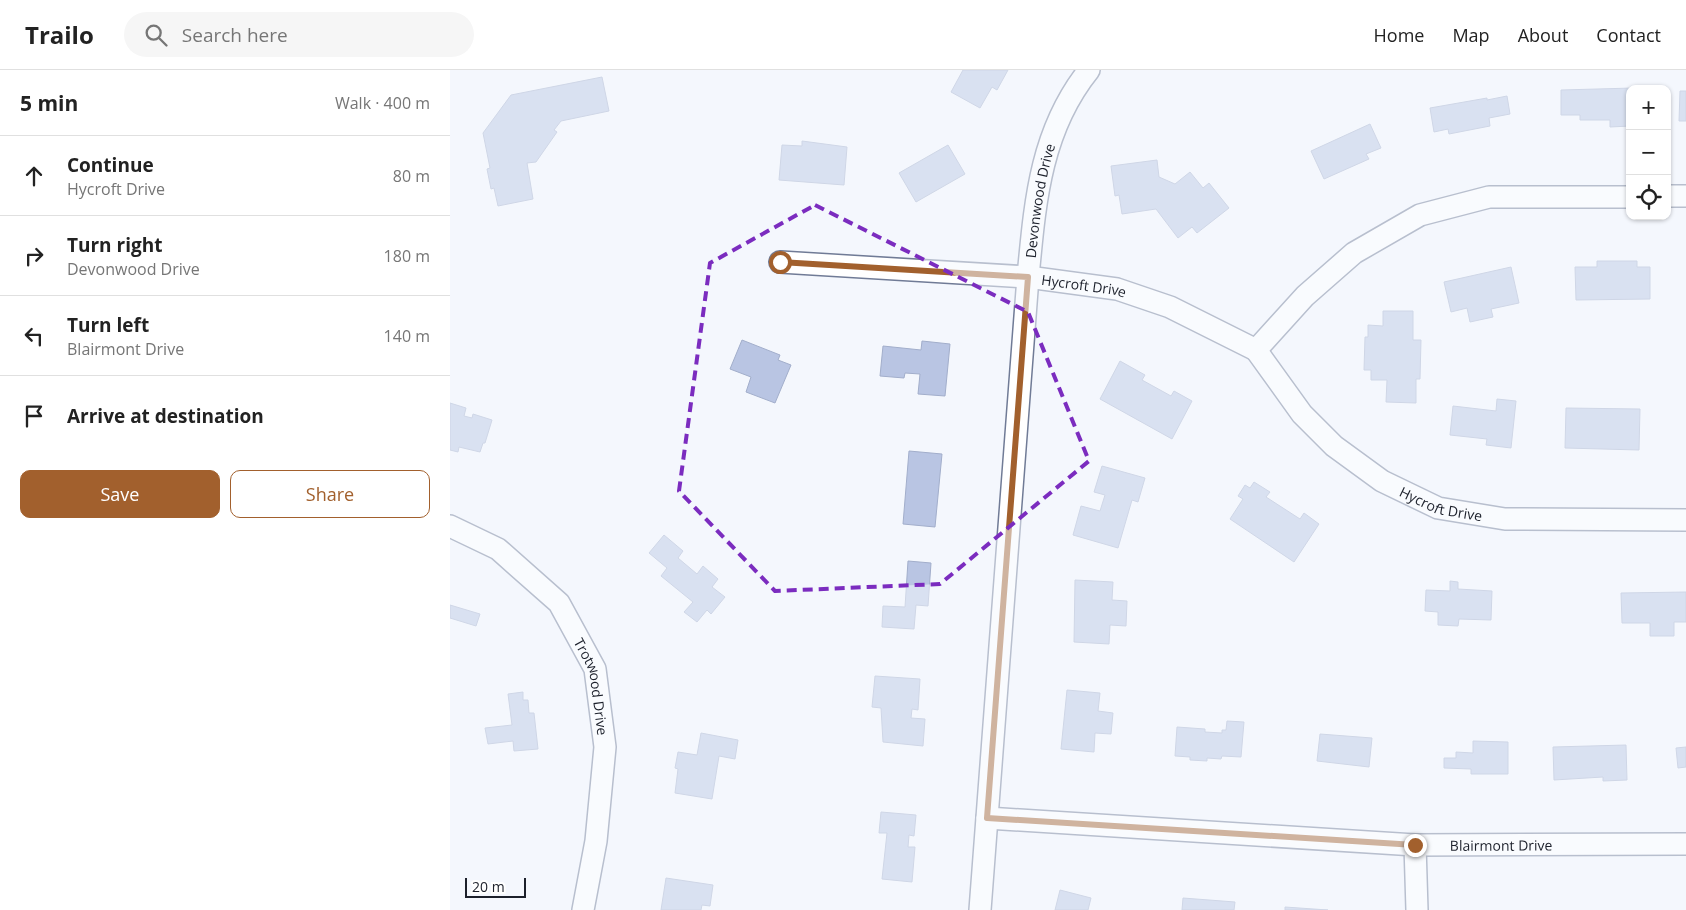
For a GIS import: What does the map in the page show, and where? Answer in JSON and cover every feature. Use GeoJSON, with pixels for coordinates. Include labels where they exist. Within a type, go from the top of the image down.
{"type":"FeatureCollection","features":[{"type":"Feature","properties":{"kind":"street","name":"Devonwood Drive"},"geometry":{"type":"LineString","coordinates":[[980,910],[1028,277],[1036,197],[1049,142],[1076,86],[1089,70]]}},
{"type":"Feature","properties":{"kind":"street"},"geometry":{"type":"LineString","coordinates":[[1256,350],[1305,296],[1354,253],[1420,215],[1489,197],[1626,196]]}},
{"type":"Feature","properties":{"kind":"street"},"geometry":{"type":"LineString","coordinates":[[1671,196],[1686,196]]}},
{"type":"Feature","properties":{"kind":"street","name":"Hycroft Drive"},"geometry":{"type":"LineString","coordinates":[[780,262],[1028,277],[1117,289],[1170,307],[1256,350],[1302,414],[1334,446],[1382,481],[1438,508],[1505,519],[1686,520]]}},
{"type":"Feature","properties":{"kind":"street","name":"Trotwood Drive"},"geometry":{"type":"LineString","coordinates":[[450,526],[498,549],[559,604],[595,669],[605,747],[596,841],[583,910]]}},
{"type":"Feature","properties":{"kind":"street","name":"Blairmont Drive"},"geometry":{"type":"LineString","coordinates":[[987,818],[1415,845],[1686,844]]}},
{"type":"Feature","properties":{"kind":"street"},"geometry":{"type":"LineString","coordinates":[[1415,845],[1417,910]]}},
{"type":"Feature","properties":{"kind":"highlighted area"},"geometry":{"type":"Polygon","coordinates":[[[815,205],[1028,312],[1089,461],[940,584],[775,591],[679,491],[710,263],[815,205]]]}},
{"type":"Feature","properties":{"kind":"building"},"geometry":{"type":"Polygon","coordinates":[[[963,70],[1008,70],[997,90],[992,87],[980,108],[951,92],[963,70]]]}},
{"type":"Feature","properties":{"kind":"building"},"geometry":{"type":"Polygon","coordinates":[[[602,77],[609,111],[561,121],[554,130],[557,132],[536,162],[527,163],[533,199],[498,206],[494,188],[491,189],[487,169],[490,168],[483,133],[511,95],[602,77]]]}},
{"type":"Feature","properties":{"kind":"building"},"geometry":{"type":"Polygon","coordinates":[[[1626,88],[1626,126],[1610,127],[1610,120],[1580,120],[1580,115],[1561,115],[1561,90],[1626,88]]]}},
{"type":"Feature","properties":{"kind":"building"},"geometry":{"type":"Polygon","coordinates":[[[1680,91],[1686,91],[1686,121],[1679,121],[1680,91]]]}},
{"type":"Feature","properties":{"kind":"building"},"geometry":{"type":"Polygon","coordinates":[[[1507,96],[1510,114],[1489,118],[1490,126],[1449,134],[1448,129],[1434,132],[1430,108],[1507,96]]]}},
{"type":"Feature","properties":{"kind":"building"},"geometry":{"type":"Polygon","coordinates":[[[1370,124],[1381,148],[1366,154],[1369,159],[1324,179],[1311,151],[1370,124]]]}},
{"type":"Feature","properties":{"kind":"building"},"geometry":{"type":"Polygon","coordinates":[[[802,141],[847,147],[844,185],[779,180],[782,145],[802,146],[802,141]]]}},
{"type":"Feature","properties":{"kind":"building"},"geometry":{"type":"Polygon","coordinates":[[[948,145],[965,174],[916,202],[899,173],[948,145]]]}},
{"type":"Feature","properties":{"kind":"building"},"geometry":{"type":"Polygon","coordinates":[[[1157,160],[1159,177],[1175,184],[1190,172],[1203,188],[1209,183],[1229,208],[1197,233],[1192,227],[1178,238],[1156,209],[1122,214],[1119,195],[1115,196],[1111,166],[1157,160]]]}},
{"type":"Feature","properties":{"kind":"building"},"geometry":{"type":"Polygon","coordinates":[[[1597,261],[1637,261],[1637,267],[1650,267],[1650,299],[1576,300],[1575,267],[1597,267],[1597,261]]]}},
{"type":"Feature","properties":{"kind":"building"},"geometry":{"type":"Polygon","coordinates":[[[1511,267],[1519,303],[1491,309],[1493,317],[1470,322],[1467,308],[1451,312],[1444,282],[1511,267]]]}},
{"type":"Feature","properties":{"kind":"building"},"geometry":{"type":"Polygon","coordinates":[[[1383,311],[1413,311],[1413,340],[1421,340],[1420,379],[1416,379],[1416,403],[1386,402],[1387,380],[1371,380],[1371,370],[1364,370],[1365,337],[1368,337],[1368,325],[1383,326],[1383,311]]]}},
{"type":"Feature","properties":{"kind":"building"},"geometry":{"type":"Polygon","coordinates":[[[742,340],[780,355],[778,360],[791,365],[775,403],[746,392],[751,377],[730,369],[742,340]]]}},
{"type":"Feature","properties":{"kind":"building"},"geometry":{"type":"Polygon","coordinates":[[[922,341],[950,344],[945,396],[918,394],[920,374],[905,373],[904,378],[880,376],[883,346],[921,350],[922,341]]]}},
{"type":"Feature","properties":{"kind":"building"},"geometry":{"type":"Polygon","coordinates":[[[1120,361],[1145,375],[1142,380],[1171,396],[1174,391],[1192,401],[1172,439],[1100,399],[1120,361]]]}},
{"type":"Feature","properties":{"kind":"building"},"geometry":{"type":"Polygon","coordinates":[[[1497,399],[1516,401],[1511,448],[1486,445],[1487,439],[1450,435],[1453,406],[1496,411],[1497,399]]]}},
{"type":"Feature","properties":{"kind":"building"},"geometry":{"type":"Polygon","coordinates":[[[450,403],[466,408],[464,416],[472,418],[473,414],[492,420],[485,443],[483,443],[480,452],[459,447],[458,452],[450,450],[450,403]]]}},
{"type":"Feature","properties":{"kind":"building"},"geometry":{"type":"Polygon","coordinates":[[[1566,408],[1640,409],[1639,450],[1565,448],[1566,408]]]}},
{"type":"Feature","properties":{"kind":"building"},"geometry":{"type":"Polygon","coordinates":[[[909,451],[942,454],[935,527],[903,524],[909,451]]]}},
{"type":"Feature","properties":{"kind":"building"},"geometry":{"type":"Polygon","coordinates":[[[1102,466],[1145,478],[1138,502],[1132,500],[1118,548],[1073,535],[1081,506],[1100,511],[1105,495],[1094,492],[1102,466]]]}},
{"type":"Feature","properties":{"kind":"building"},"geometry":{"type":"Polygon","coordinates":[[[1254,482],[1270,492],[1266,497],[1300,519],[1304,513],[1319,524],[1294,562],[1230,519],[1243,499],[1238,496],[1245,485],[1250,488],[1254,482]]]}},
{"type":"Feature","properties":{"kind":"building"},"geometry":{"type":"Polygon","coordinates":[[[664,535],[683,551],[678,558],[697,574],[703,566],[718,579],[712,587],[725,597],[711,614],[707,610],[697,622],[684,612],[693,602],[661,576],[667,568],[649,553],[664,535]]]}},
{"type":"Feature","properties":{"kind":"building"},"geometry":{"type":"Polygon","coordinates":[[[908,561],[931,563],[928,606],[916,605],[914,629],[882,627],[883,606],[905,607],[908,561]]]}},
{"type":"Feature","properties":{"kind":"building"},"geometry":{"type":"Polygon","coordinates":[[[1075,580],[1113,582],[1112,600],[1127,601],[1126,626],[1110,625],[1109,644],[1074,642],[1075,580]]]}},
{"type":"Feature","properties":{"kind":"building"},"geometry":{"type":"Polygon","coordinates":[[[1450,581],[1458,582],[1458,589],[1492,591],[1491,620],[1459,619],[1458,626],[1438,625],[1438,612],[1425,611],[1426,590],[1450,591],[1450,581]]]}},
{"type":"Feature","properties":{"kind":"building"},"geometry":{"type":"Polygon","coordinates":[[[1686,592],[1686,622],[1674,622],[1674,636],[1650,636],[1650,623],[1622,623],[1621,593],[1686,592]]]}},
{"type":"Feature","properties":{"kind":"building"},"geometry":{"type":"Polygon","coordinates":[[[450,605],[480,614],[476,626],[450,618],[450,605]]]}},
{"type":"Feature","properties":{"kind":"building"},"geometry":{"type":"Polygon","coordinates":[[[875,676],[920,679],[918,710],[912,709],[911,718],[925,719],[923,746],[883,742],[881,708],[872,707],[875,676]]]}},
{"type":"Feature","properties":{"kind":"building"},"geometry":{"type":"Polygon","coordinates":[[[1067,690],[1100,693],[1098,711],[1113,713],[1111,734],[1095,733],[1094,752],[1061,749],[1067,690]]]}},
{"type":"Feature","properties":{"kind":"building"},"geometry":{"type":"Polygon","coordinates":[[[523,692],[523,700],[528,700],[529,713],[534,713],[538,749],[514,751],[513,741],[488,744],[485,728],[512,725],[508,694],[523,692]]]}},
{"type":"Feature","properties":{"kind":"building"},"geometry":{"type":"Polygon","coordinates":[[[1227,721],[1244,722],[1241,757],[1222,756],[1221,759],[1207,758],[1207,761],[1190,760],[1190,757],[1175,756],[1177,727],[1205,729],[1205,732],[1222,733],[1222,730],[1226,730],[1227,721]]]}},
{"type":"Feature","properties":{"kind":"building"},"geometry":{"type":"Polygon","coordinates":[[[701,733],[738,740],[735,759],[719,756],[712,799],[675,793],[678,769],[675,768],[678,752],[697,755],[701,733]]]}},
{"type":"Feature","properties":{"kind":"building"},"geometry":{"type":"Polygon","coordinates":[[[1320,734],[1372,738],[1369,767],[1317,761],[1320,734]]]}},
{"type":"Feature","properties":{"kind":"building"},"geometry":{"type":"Polygon","coordinates":[[[1473,741],[1508,742],[1508,774],[1471,774],[1471,769],[1444,768],[1444,758],[1456,758],[1456,752],[1473,753],[1473,741]]]}},
{"type":"Feature","properties":{"kind":"building"},"geometry":{"type":"Polygon","coordinates":[[[1626,745],[1627,780],[1603,781],[1603,777],[1554,780],[1553,747],[1626,745]]]}},
{"type":"Feature","properties":{"kind":"building"},"geometry":{"type":"Polygon","coordinates":[[[1686,747],[1686,767],[1678,768],[1676,748],[1686,747]]]}},
{"type":"Feature","properties":{"kind":"building"},"geometry":{"type":"Polygon","coordinates":[[[881,812],[916,815],[914,836],[909,835],[908,847],[915,847],[912,882],[882,879],[887,833],[879,833],[881,812]]]}},
{"type":"Feature","properties":{"kind":"building"},"geometry":{"type":"Polygon","coordinates":[[[666,878],[713,885],[710,906],[702,905],[701,910],[661,910],[666,878]]]}},
{"type":"Feature","properties":{"kind":"building"},"geometry":{"type":"Polygon","coordinates":[[[1060,890],[1091,898],[1088,910],[1055,910],[1060,890]]]}},
{"type":"Feature","properties":{"kind":"building"},"geometry":{"type":"Polygon","coordinates":[[[1183,898],[1235,902],[1234,910],[1182,910],[1183,898]]]}},
{"type":"Feature","properties":{"kind":"building"},"geometry":{"type":"Polygon","coordinates":[[[1285,907],[1328,910],[1285,910],[1285,907]]]}},
{"type":"Feature","properties":{"kind":"route"},"geometry":{"type":"LineString","coordinates":[[780,262],[1028,277],[987,818],[1415,845]]}}]}
